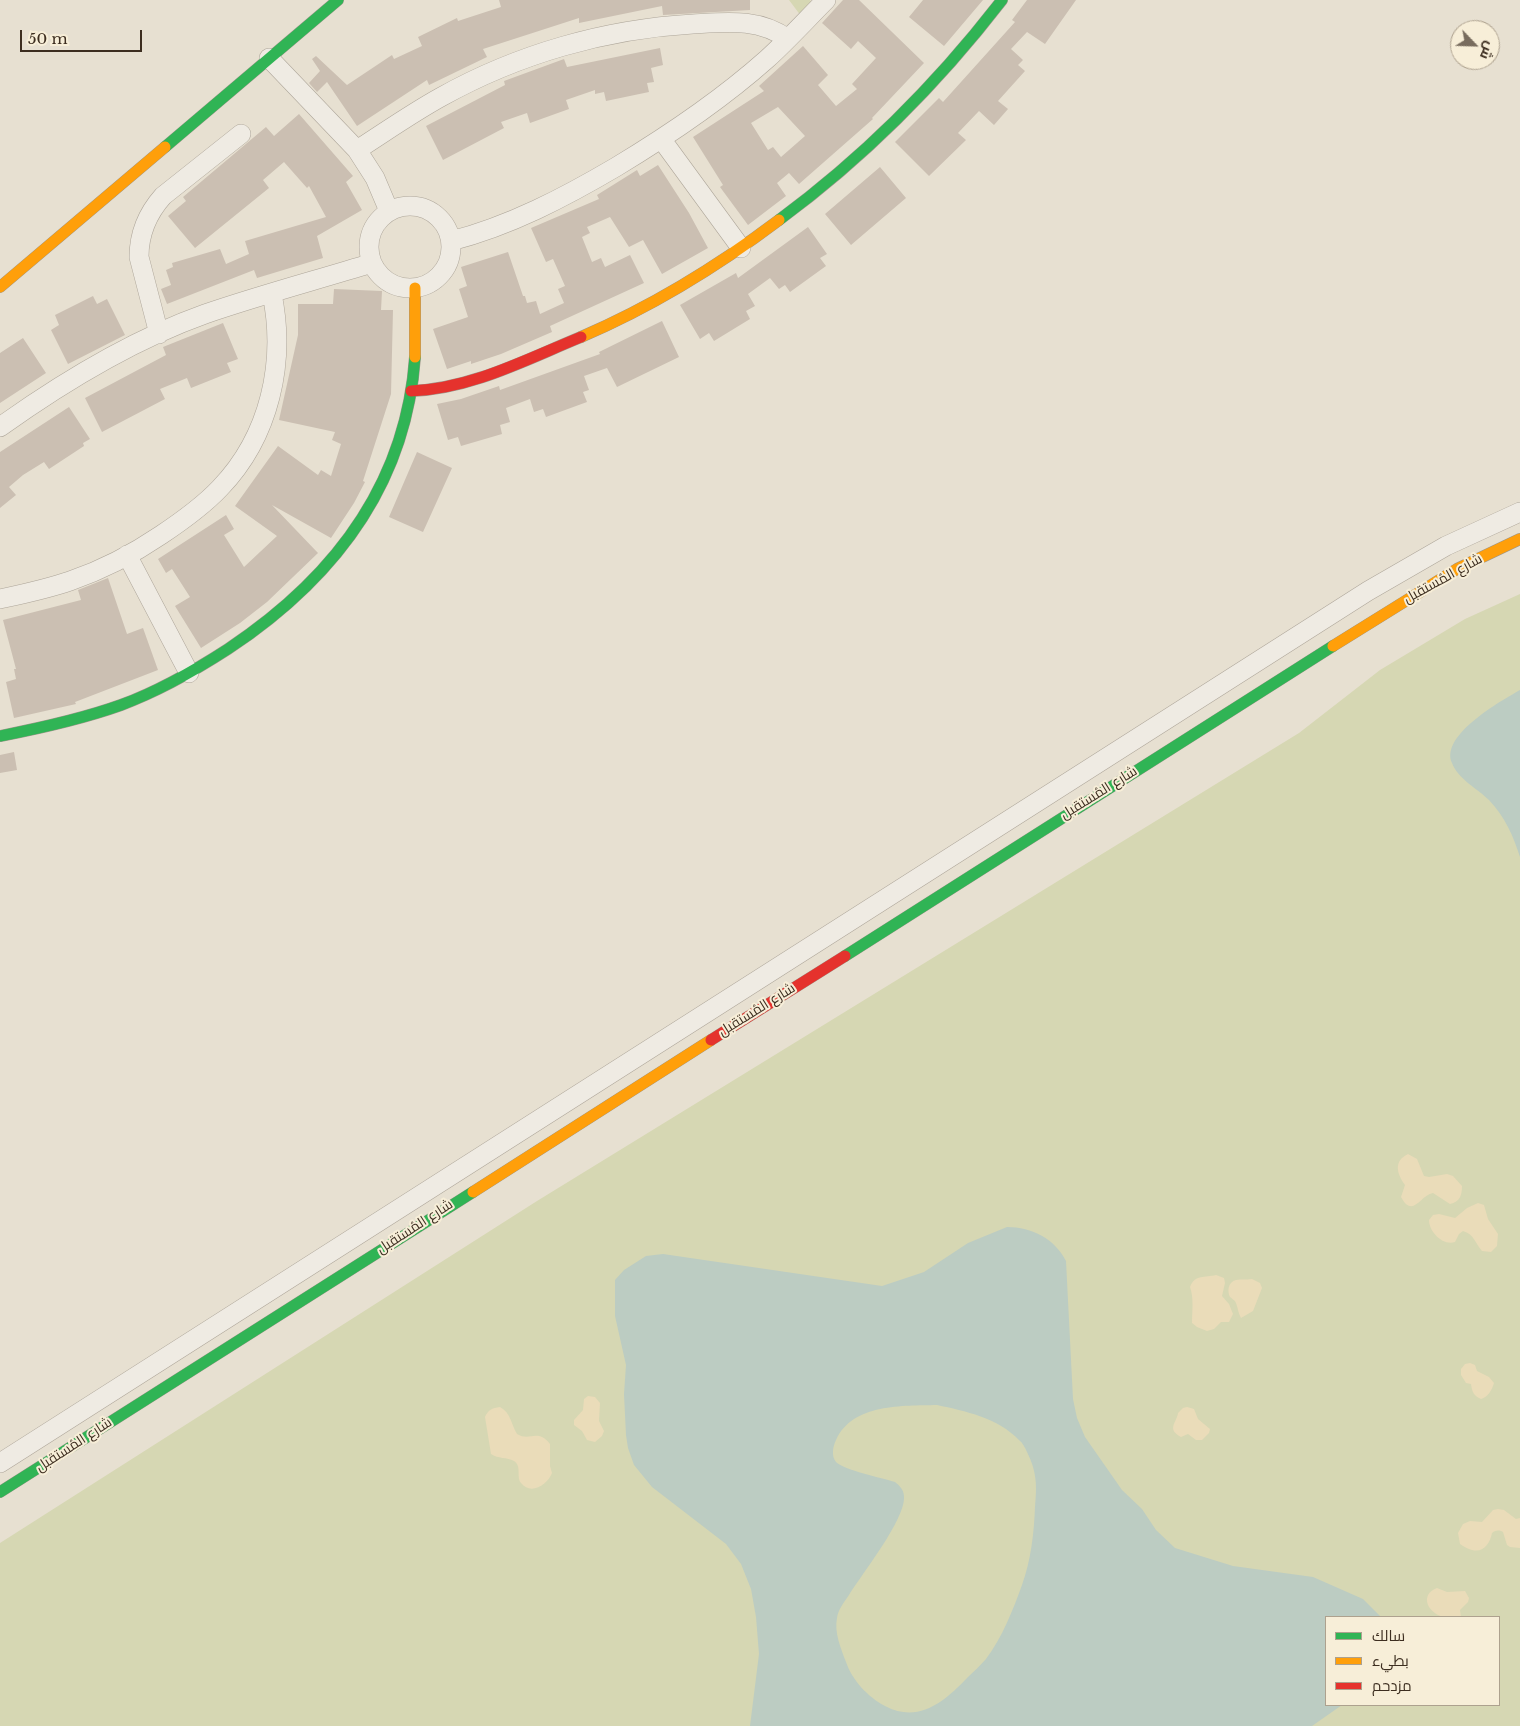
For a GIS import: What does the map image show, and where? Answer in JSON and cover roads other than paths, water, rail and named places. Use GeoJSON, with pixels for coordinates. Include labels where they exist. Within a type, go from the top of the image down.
{"type":"FeatureCollection","features":[{"type":"Feature","properties":{"kind":"street"},"geometry":{"type":"LineString","coordinates":[[0,287],[338,0]]}},
{"type":"Feature","properties":{"kind":"street"},"geometry":{"type":"LineString","coordinates":[[451,241],[477,234],[566,195],[662,140],[767,59],[826,0]]}},
{"type":"Feature","properties":{"kind":"street"},"geometry":{"type":"LineString","coordinates":[[411,391],[443,389],[514,365],[556,348],[633,312],[741,248],[820,190],[882,135],[911,106],[968,42],[1002,0]]}},
{"type":"Feature","properties":{"kind":"street"},"geometry":{"type":"LineString","coordinates":[[357,150],[410,115],[471,81],[519,61],[569,44],[637,30],[707,23],[760,24],[788,38]]}},
{"type":"Feature","properties":{"kind":"street"},"geometry":{"type":"LineString","coordinates":[[269,58],[357,150],[375,178],[389,211]]}},
{"type":"Feature","properties":{"kind":"street"},"geometry":{"type":"LineString","coordinates":[[159,334],[141,268],[139,246],[144,225],[155,205],[163,196],[241,134]]}},
{"type":"Feature","properties":{"kind":"street"},"geometry":{"type":"LineString","coordinates":[[662,140],[741,248]]}},
{"type":"Feature","properties":{"kind":"street"},"geometry":{"type":"LineString","coordinates":[[406,206],[423,207],[433,212],[442,220],[448,230],[451,241],[451,252],[442,272],[435,280],[415,288],[394,285],[377,272],[369,252],[373,228],[380,218],[389,211],[406,206]]}},
{"type":"Feature","properties":{"kind":"street"},"geometry":{"type":"LineString","coordinates":[[0,427],[66,383],[108,359],[159,334],[205,315],[372,263]]}},
{"type":"Feature","properties":{"kind":"street"},"geometry":{"type":"LineString","coordinates":[[0,736],[37,729],[106,710],[138,698],[188,673],[238,643],[293,602],[335,558],[355,531],[382,483],[400,433],[411,391],[416,350],[415,288]]}},
{"type":"Feature","properties":{"kind":"street"},"geometry":{"type":"LineString","coordinates":[[0,599],[70,581],[102,569],[173,527],[220,488],[249,448],[262,421],[274,380],[278,335],[272,294]]}},
{"type":"Feature","properties":{"kind":"street","name":"شارع المُستقبل"},"geometry":{"type":"LineString","coordinates":[[0,1463],[1368,591],[1446,546],[1520,512]]}},
{"type":"Feature","properties":{"kind":"street","name":"شارع المُستقبل"},"geometry":{"type":"LineString","coordinates":[[0,1492],[1372,620],[1457,569],[1520,539]]}},
{"type":"Feature","properties":{"kind":"street"},"geometry":{"type":"LineString","coordinates":[[127,555],[188,673]]}}]}
